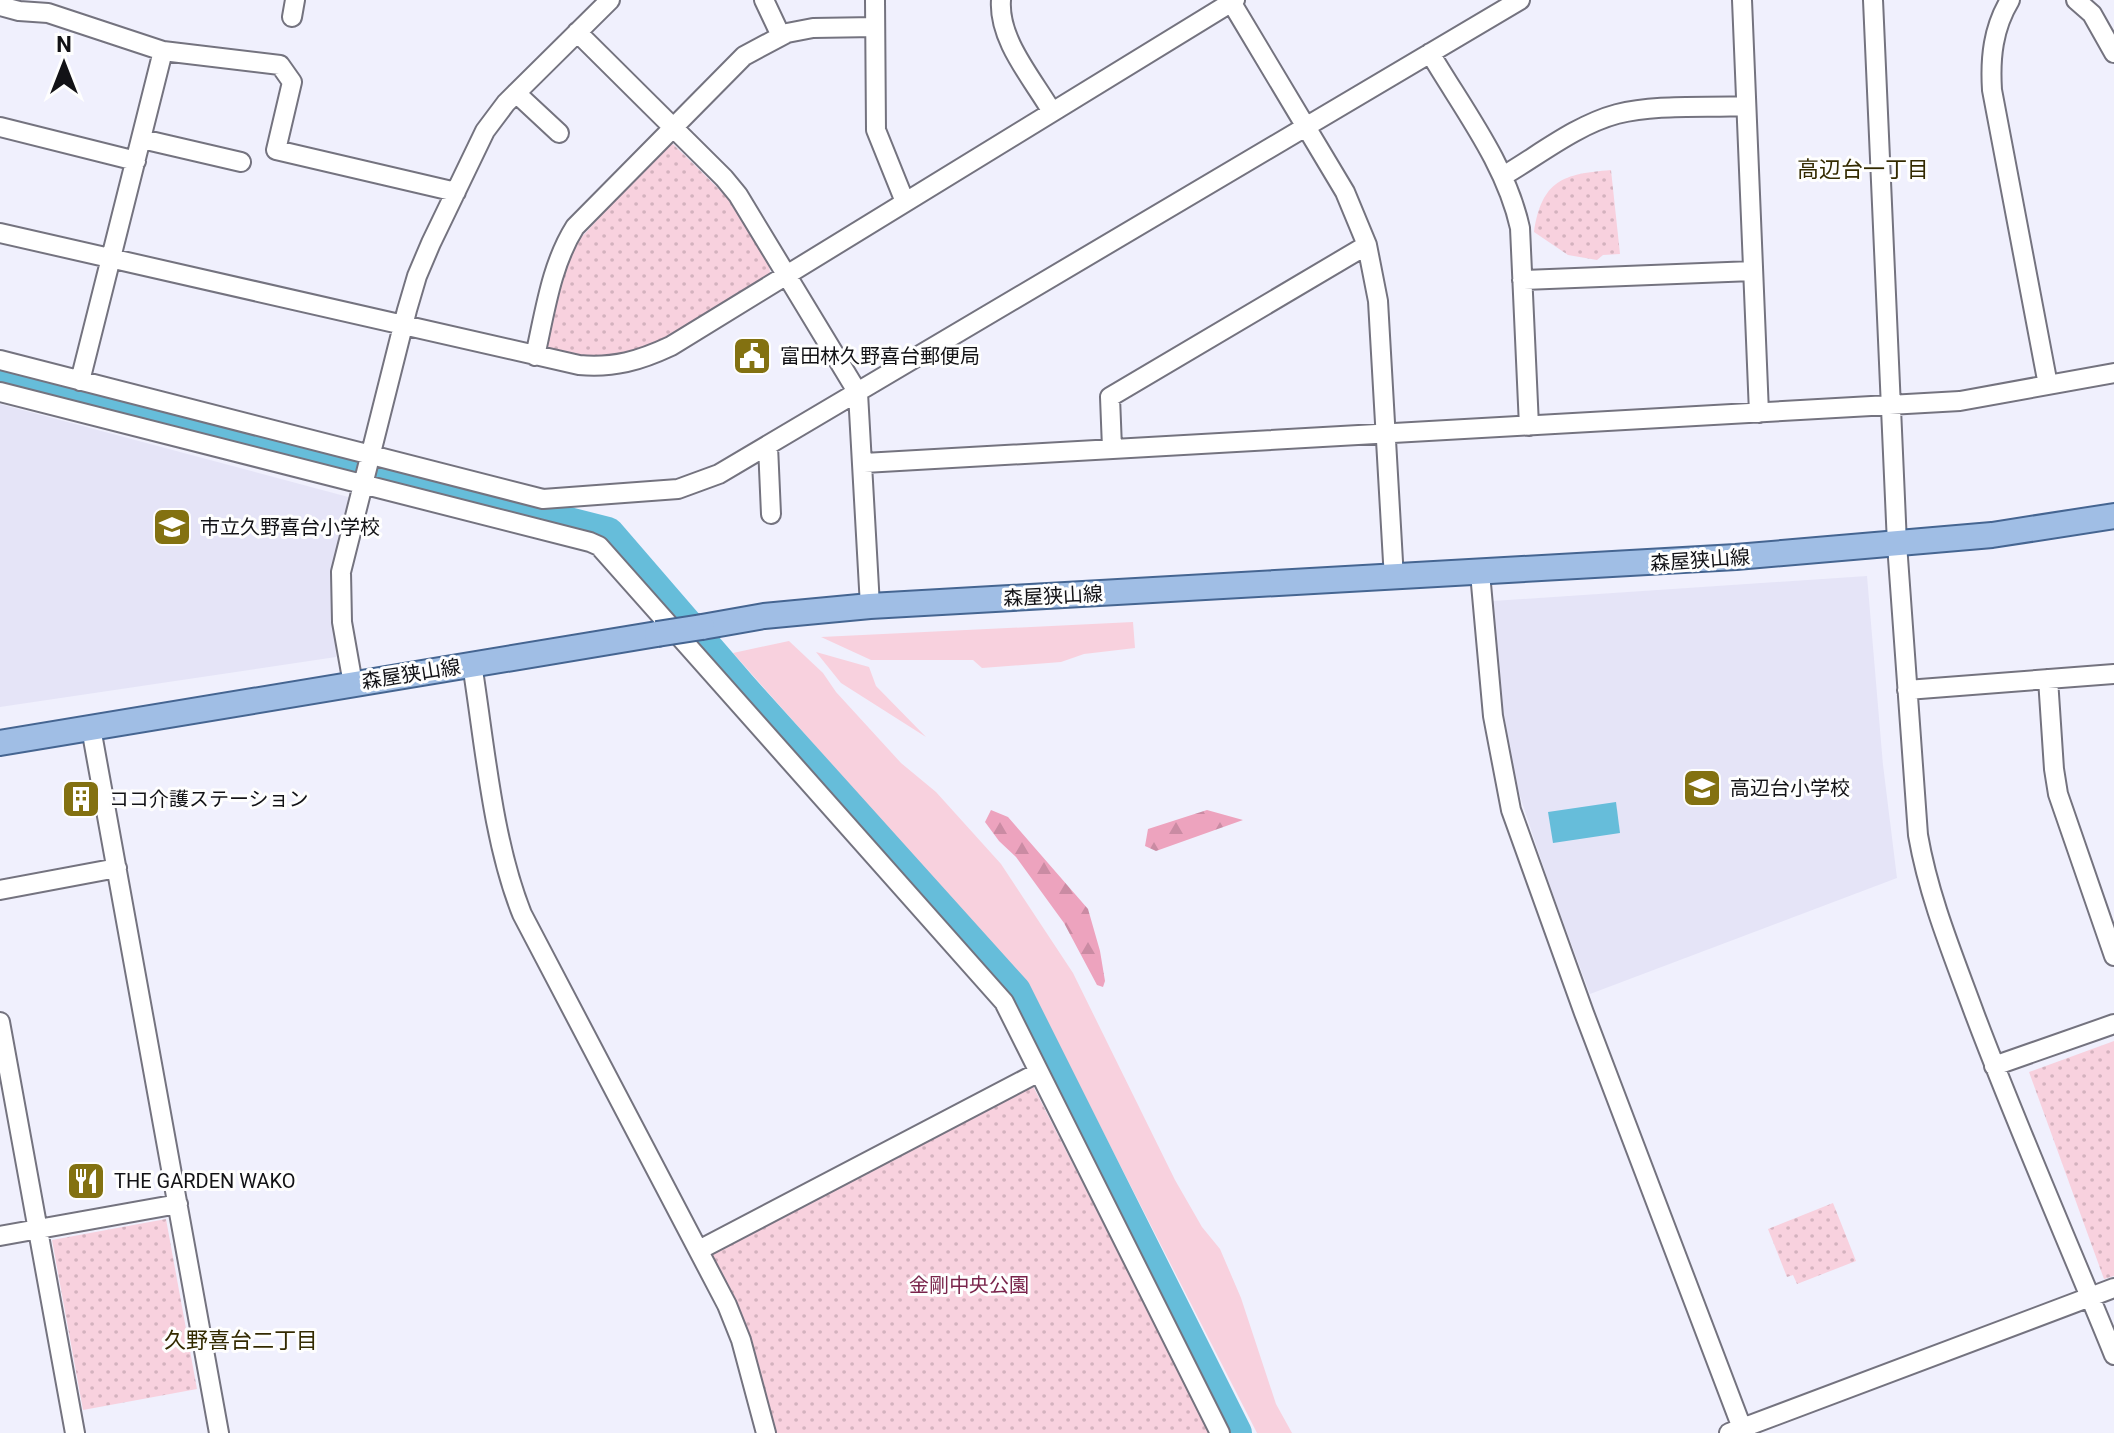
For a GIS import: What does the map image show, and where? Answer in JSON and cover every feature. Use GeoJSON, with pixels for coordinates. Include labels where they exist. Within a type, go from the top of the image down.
{"type":"FeatureCollection","features":[{"type":"Feature","properties":{"kind":"main road","name":"森屋狭山線"},"geometry":{"type":"LineString","coordinates":[[0,743],[764,616],[870,606],[1637,565],[1897,544],[2032,530],[2114,516]]}},
{"type":"Feature","properties":{"kind":"street"},"geometry":{"type":"LineString","coordinates":[[764,0],[781,36]]}},
{"type":"Feature","properties":{"kind":"street"},"geometry":{"type":"LineString","coordinates":[[875,0],[876,130],[905,202]]}},
{"type":"Feature","properties":{"kind":"street"},"geometry":{"type":"LineString","coordinates":[[1001,0],[1000,12],[1006,35],[1052,112]]}},
{"type":"Feature","properties":{"kind":"street"},"geometry":{"type":"LineString","coordinates":[[0,392],[366,469],[543,499],[678,489],[719,474],[768,446],[1520,0]]}},
{"type":"Feature","properties":{"kind":"street"},"geometry":{"type":"LineString","coordinates":[[1742,0],[1759,413]]}},
{"type":"Feature","properties":{"kind":"street"},"geometry":{"type":"LineString","coordinates":[[1873,0],[1897,544],[1918,835],[1924,872],[1994,1066],[2114,1355]]}},
{"type":"Feature","properties":{"kind":"street"},"geometry":{"type":"LineString","coordinates":[[2010,0],[1995,35],[1991,64],[1992,90],[2048,385]]}},
{"type":"Feature","properties":{"kind":"street"},"geometry":{"type":"LineString","coordinates":[[2076,0],[2092,14],[2114,53]]}},
{"type":"Feature","properties":{"kind":"street"},"geometry":{"type":"LineString","coordinates":[[0,233],[535,356],[579,365],[603,367],[626,364],[671,346],[1232,1],[1345,192],[1367,245],[1378,301],[1394,579]]}},
{"type":"Feature","properties":{"kind":"street"},"geometry":{"type":"LineString","coordinates":[[353,684],[340,597],[341,572],[417,276],[485,131],[516,93],[577,32],[597,4]]}},
{"type":"Feature","properties":{"kind":"street"},"geometry":{"type":"LineString","coordinates":[[0,6],[48,13],[163,51],[280,65],[292,82],[276,150],[456,192]]}},
{"type":"Feature","properties":{"kind":"street"},"geometry":{"type":"LineString","coordinates":[[535,356],[564,244],[590,209],[744,56],[781,36],[813,28],[875,27]]}},
{"type":"Feature","properties":{"kind":"street"},"geometry":{"type":"LineString","coordinates":[[577,32],[738,195],[858,393],[870,606]]}},
{"type":"Feature","properties":{"kind":"street"},"geometry":{"type":"LineString","coordinates":[[80,381],[163,51]]}},
{"type":"Feature","properties":{"kind":"street"},"geometry":{"type":"LineString","coordinates":[[1430,53],[1503,176],[1515,205],[1520,228],[1529,426]]}},
{"type":"Feature","properties":{"kind":"street"},"geometry":{"type":"LineString","coordinates":[[516,93],[559,133]]}},
{"type":"Feature","properties":{"kind":"street"},"geometry":{"type":"LineString","coordinates":[[1503,176],[1590,125],[1614,115],[1634,111],[1746,106]]}},
{"type":"Feature","properties":{"kind":"street"},"geometry":{"type":"LineString","coordinates":[[0,127],[136,161]]}},
{"type":"Feature","properties":{"kind":"street"},"geometry":{"type":"LineString","coordinates":[[142,139],[241,162]]}},
{"type":"Feature","properties":{"kind":"street"},"geometry":{"type":"LineString","coordinates":[[1112,448],[1110,397],[1367,245]]}},
{"type":"Feature","properties":{"kind":"street"},"geometry":{"type":"LineString","coordinates":[[1522,280],[1753,271]]}},
{"type":"Feature","properties":{"kind":"street"},"geometry":{"type":"LineString","coordinates":[[0,360],[80,381],[366,469],[599,546],[1004,1002],[1220,1433]]}},
{"type":"Feature","properties":{"kind":"street"},"geometry":{"type":"LineString","coordinates":[[864,463],[1891,406],[1960,401],[2114,373]]}},
{"type":"Feature","properties":{"kind":"street"},"geometry":{"type":"LineString","coordinates":[[768,446],[771,514]]}},
{"type":"Feature","properties":{"kind":"street"},"geometry":{"type":"LineString","coordinates":[[1480,573],[1493,716],[1511,810],[1736,1431],[2114,1288]]}},
{"type":"Feature","properties":{"kind":"street"},"geometry":{"type":"LineString","coordinates":[[472,664],[502,851],[510,883],[522,914],[727,1305],[741,1340],[766,1433]]}},
{"type":"Feature","properties":{"kind":"street"},"geometry":{"type":"LineString","coordinates":[[1907,690],[2114,674]]}},
{"type":"Feature","properties":{"kind":"street"},"geometry":{"type":"LineString","coordinates":[[2048,679],[2058,794],[2114,956]]}},
{"type":"Feature","properties":{"kind":"street"},"geometry":{"type":"LineString","coordinates":[[91,728],[219,1433]]}},
{"type":"Feature","properties":{"kind":"street"},"geometry":{"type":"LineString","coordinates":[[0,890],[117,868]]}},
{"type":"Feature","properties":{"kind":"street"},"geometry":{"type":"LineString","coordinates":[[0,1022],[75,1433]]}},
{"type":"Feature","properties":{"kind":"street"},"geometry":{"type":"LineString","coordinates":[[1994,1066],[2114,1024]]}},
{"type":"Feature","properties":{"kind":"street"},"geometry":{"type":"LineString","coordinates":[[699,1250],[1039,1072]]}},
{"type":"Feature","properties":{"kind":"street"},"geometry":{"type":"LineString","coordinates":[[0,1236],[178,1204]]}},
{"type":"Feature","properties":{"kind":"shaded area","name":"市立久野喜台小学校"},"geometry":{"type":"Polygon","coordinates":[[[0,404],[352,498],[335,557],[332,584],[336,657],[0,707],[0,404]]]}},
{"type":"Feature","properties":{"kind":"shaded area","name":"高辺台小学校"},"geometry":{"type":"Polygon","coordinates":[[[1867,576],[1883,765],[1897,878],[1590,994],[1514,778],[1501,696],[1493,601],[1867,576]]]}},
{"type":"Feature","properties":{"kind":"green space"},"geometry":{"type":"Polygon","coordinates":[[[673,144],[747,222],[767,258],[770,274],[648,348],[618,360],[590,360],[546,349],[568,252],[659,152],[673,144]]]}},
{"type":"Feature","properties":{"kind":"green space"},"geometry":{"type":"Polygon","coordinates":[[[1611,170],[1620,254],[1603,255],[1597,260],[1568,255],[1534,232],[1543,201],[1558,183],[1580,174],[1611,170]]]}},
{"type":"Feature","properties":{"kind":"green space"},"geometry":{"type":"Polygon","coordinates":[[[1133,622],[1135,648],[1084,654],[1061,662],[982,668],[973,660],[871,660],[821,637],[1133,622]]]}},
{"type":"Feature","properties":{"kind":"green space"},"geometry":{"type":"Polygon","coordinates":[[[789,641],[823,673],[836,692],[901,763],[936,792],[1001,864],[1073,973],[1175,1180],[1202,1227],[1220,1249],[1241,1298],[1276,1404],[1292,1433],[1257,1433],[1029,987],[733,653],[789,641]]]}},
{"type":"Feature","properties":{"kind":"green space"},"geometry":{"type":"Polygon","coordinates":[[[816,652],[869,667],[876,686],[926,737],[841,683],[816,652]]]}},
{"type":"Feature","properties":{"kind":"green space"},"geometry":{"type":"Polygon","coordinates":[[[991,810],[1008,817],[1088,909],[1100,951],[1105,981],[1103,987],[1097,985],[1064,923],[1016,857],[985,822],[991,810]]]}},
{"type":"Feature","properties":{"kind":"green space"},"geometry":{"type":"Polygon","coordinates":[[[1207,810],[1243,820],[1156,851],[1145,846],[1148,829],[1207,810]]]}},
{"type":"Feature","properties":{"kind":"green space"},"geometry":{"type":"Polygon","coordinates":[[[2114,1041],[2114,1276],[2104,1279],[2029,1072],[2114,1041]]]}},
{"type":"Feature","properties":{"kind":"green space","name":"金剛中央公園"},"geometry":{"type":"Polygon","coordinates":[[[1032,1084],[1210,1433],[772,1433],[739,1314],[710,1252],[1032,1084]]]}},
{"type":"Feature","properties":{"kind":"green space"},"geometry":{"type":"Polygon","coordinates":[[[1833,1203],[1856,1261],[1797,1284],[1793,1275],[1787,1277],[1768,1229],[1833,1203]]]}},
{"type":"Feature","properties":{"kind":"green space"},"geometry":{"type":"Polygon","coordinates":[[[166,1219],[197,1389],[83,1410],[52,1240],[166,1219]]]}},
{"type":"Feature","properties":{"kind":"water"},"geometry":{"type":"Polygon","coordinates":[[[1616,802],[1620,833],[1553,843],[1548,812],[1616,802]]]}},
{"type":"Feature","properties":{"kind":"waterway"},"geometry":{"type":"LineString","coordinates":[[0,379],[608,533],[741,687],[1015,991],[1236,1433]]}},
{"type":"Feature","properties":{"kind":"place","name":"富田林久野喜台郵便局"},"geometry":{"type":"Point","coordinates":[752,356]}},
{"type":"Feature","properties":{"kind":"place","name":"市立久野喜台小学校"},"geometry":{"type":"Point","coordinates":[172,527]}},
{"type":"Feature","properties":{"kind":"place","name":"高辺台小学校"},"geometry":{"type":"Point","coordinates":[1702,788]}},
{"type":"Feature","properties":{"kind":"place","name":"ココ介護ステーション"},"geometry":{"type":"Point","coordinates":[81,799]}},
{"type":"Feature","properties":{"kind":"place","name":"THE GARDEN WAKO"},"geometry":{"type":"Point","coordinates":[86,1181]}},
{"type":"Feature","properties":{"kind":"district","name":"高辺台一丁目"},"geometry":{"type":"Point","coordinates":[1863,169]}},
{"type":"Feature","properties":{"kind":"district","name":"久野喜台二丁目"},"geometry":{"type":"Point","coordinates":[241,1340]}}]}
